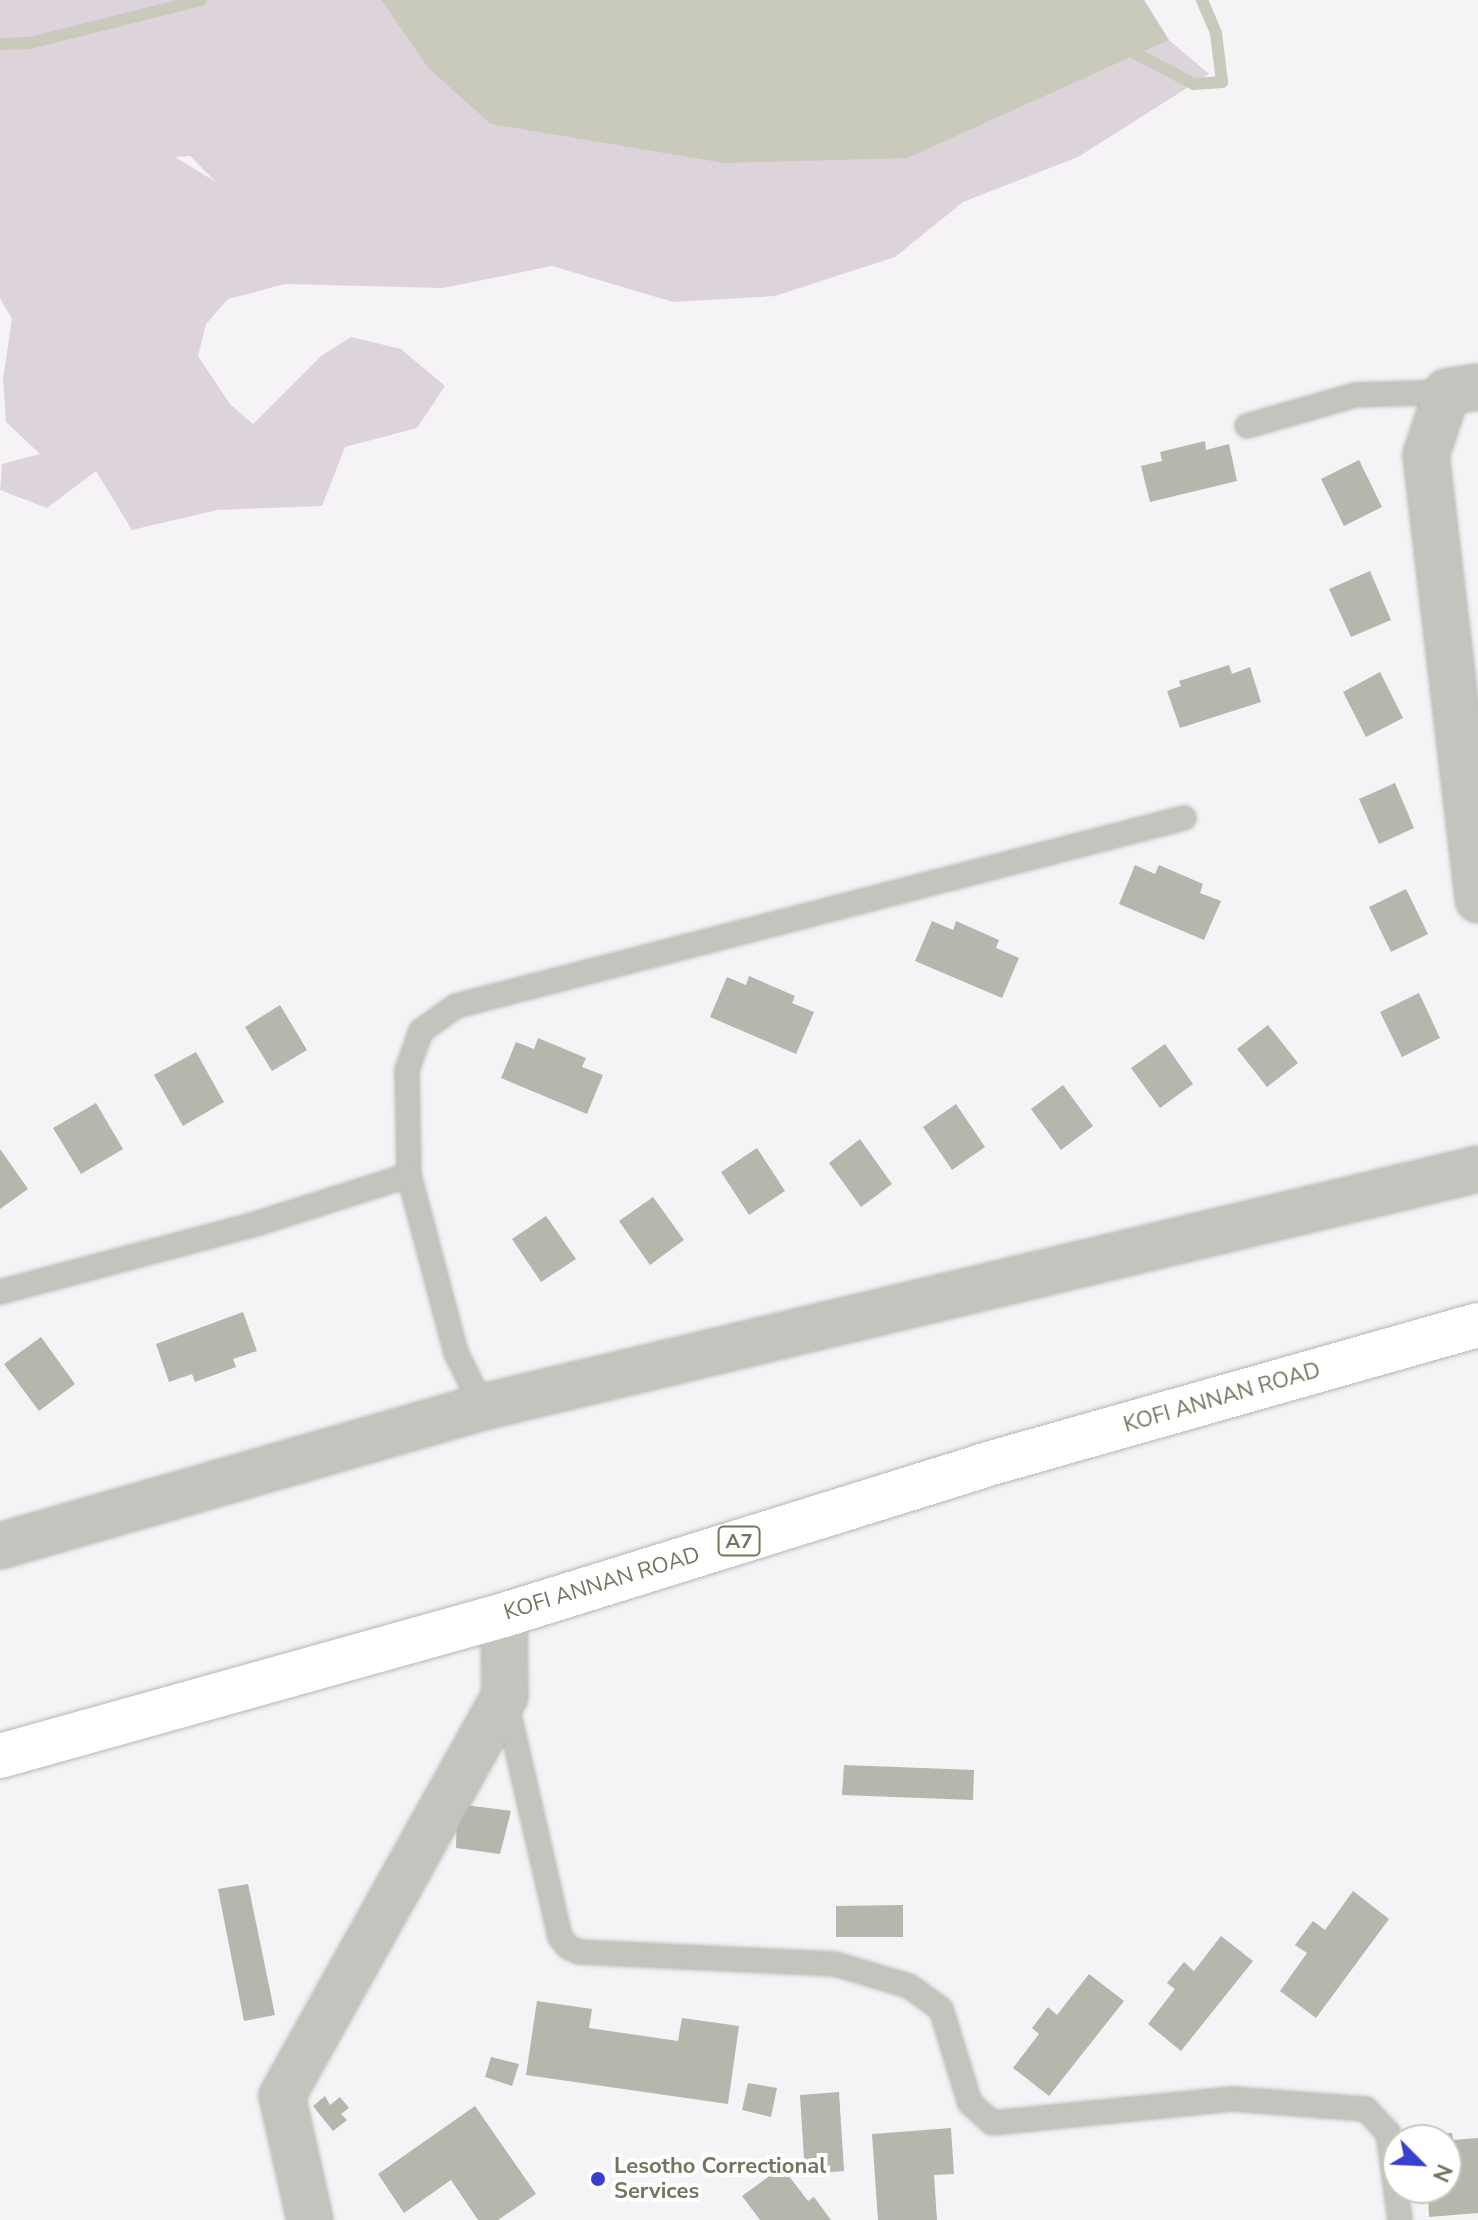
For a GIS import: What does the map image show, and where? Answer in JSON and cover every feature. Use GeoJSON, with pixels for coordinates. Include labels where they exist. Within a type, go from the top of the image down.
{"type":"FeatureCollection","features":[{"type":"Feature","properties":{"kind":"main road","name":"KOFI ANNAN ROAD"},"geometry":{"type":"LineString","coordinates":[[0,1756],[504,1615],[981,1466],[1478,1325]]}},
{"type":"Feature","properties":{"kind":"street"},"geometry":{"type":"LineString","coordinates":[[1463,390],[1426,455],[1478,900]]}},
{"type":"Feature","properties":{"kind":"street"},"geometry":{"type":"LineString","coordinates":[[0,1546],[483,1407],[1478,1169]]}},
{"type":"Feature","properties":{"kind":"street"},"geometry":{"type":"LineString","coordinates":[[310,2220],[282,2096],[505,1696],[504,1615]]}},
{"type":"Feature","properties":{"kind":"lane"},"geometry":{"type":"LineString","coordinates":[[1247,426],[1355,395],[1463,390]]}},
{"type":"Feature","properties":{"kind":"lane"},"geometry":{"type":"LineString","coordinates":[[483,1407],[456,1353],[409,1175],[407,1070],[421,1031],[456,1006],[1184,818]]}},
{"type":"Feature","properties":{"kind":"lane"},"geometry":{"type":"LineString","coordinates":[[0,1292],[259,1223],[409,1175]]}},
{"type":"Feature","properties":{"kind":"lane"},"geometry":{"type":"LineString","coordinates":[[505,1696],[560,1937],[568,1947],[579,1952],[835,1964],[909,1986],[941,2009],[970,2103],[992,2123],[1232,2099],[1366,2109],[1388,2133],[1400,2220]]}},
{"type":"Feature","properties":{"kind":"shaded area"},"geometry":{"type":"Polygon","coordinates":[[[0,0],[381,0],[428,68],[908,158],[1169,40],[1209,74],[1078,157],[963,202],[895,257],[775,296],[673,302],[552,266],[443,288],[285,284],[228,299],[206,324],[198,356],[230,404],[253,424],[321,356],[351,337],[401,349],[445,386],[417,428],[345,447],[322,506],[217,510],[132,530],[96,471],[47,508],[0,490],[2,464],[40,454],[6,422],[3,379],[12,319],[0,298],[0,0]],[[190,156],[175,157],[216,182],[190,156]]]}},
{"type":"Feature","properties":{"kind":"shaded area"},"geometry":{"type":"Polygon","coordinates":[[[381,0],[1144,0],[1169,40],[908,158],[724,163],[491,124],[428,68],[381,0]]]}},
{"type":"Feature","properties":{"kind":"building"},"geometry":{"type":"Polygon","coordinates":[[[1205,441],[1206,450],[1229,444],[1237,481],[1150,502],[1141,466],[1162,461],[1160,452],[1205,441]]]}},
{"type":"Feature","properties":{"kind":"building"},"geometry":{"type":"Polygon","coordinates":[[[1359,460],[1382,507],[1344,526],[1321,479],[1359,460]]]}},
{"type":"Feature","properties":{"kind":"building"},"geometry":{"type":"Polygon","coordinates":[[[1370,571],[1391,620],[1351,637],[1329,589],[1370,571]]]}},
{"type":"Feature","properties":{"kind":"building"},"geometry":{"type":"Polygon","coordinates":[[[1229,665],[1232,674],[1250,667],[1261,702],[1180,728],[1167,691],[1181,686],[1179,681],[1229,665]]]}},
{"type":"Feature","properties":{"kind":"building"},"geometry":{"type":"Polygon","coordinates":[[[1380,672],[1403,718],[1366,737],[1343,692],[1380,672]]]}},
{"type":"Feature","properties":{"kind":"building"},"geometry":{"type":"Polygon","coordinates":[[[1395,783],[1414,828],[1379,844],[1359,799],[1395,783]]]}},
{"type":"Feature","properties":{"kind":"building"},"geometry":{"type":"Polygon","coordinates":[[[1135,865],[1155,874],[1159,865],[1203,884],[1200,893],[1221,901],[1204,940],[1119,904],[1135,865]]]}},
{"type":"Feature","properties":{"kind":"building"},"geometry":{"type":"Polygon","coordinates":[[[1406,889],[1428,934],[1391,952],[1369,907],[1406,889]]]}},
{"type":"Feature","properties":{"kind":"building"},"geometry":{"type":"Polygon","coordinates":[[[932,921],[953,930],[956,921],[999,940],[996,948],[1019,958],[1002,998],[915,961],[932,921]]]}},
{"type":"Feature","properties":{"kind":"building"},"geometry":{"type":"Polygon","coordinates":[[[749,976],[795,996],[792,1003],[814,1012],[796,1054],[710,1017],[727,977],[746,985],[749,976]]]}},
{"type":"Feature","properties":{"kind":"building"},"geometry":{"type":"Polygon","coordinates":[[[1419,993],[1440,1038],[1402,1057],[1380,1012],[1419,993]]]}},
{"type":"Feature","properties":{"kind":"building"},"geometry":{"type":"Polygon","coordinates":[[[280,1005],[307,1050],[272,1071],[245,1027],[280,1005]]]}},
{"type":"Feature","properties":{"kind":"building"},"geometry":{"type":"Polygon","coordinates":[[[1268,1025],[1298,1063],[1267,1087],[1237,1049],[1268,1025]]]}},
{"type":"Feature","properties":{"kind":"building"},"geometry":{"type":"Polygon","coordinates":[[[538,1038],[586,1058],[582,1067],[603,1075],[587,1114],[501,1078],[516,1042],[534,1049],[538,1038]]]}},
{"type":"Feature","properties":{"kind":"building"},"geometry":{"type":"Polygon","coordinates":[[[1165,1044],[1193,1084],[1160,1108],[1131,1068],[1165,1044]]]}},
{"type":"Feature","properties":{"kind":"building"},"geometry":{"type":"Polygon","coordinates":[[[196,1052],[224,1102],[183,1126],[154,1075],[196,1052]]]}},
{"type":"Feature","properties":{"kind":"building"},"geometry":{"type":"Polygon","coordinates":[[[1063,1085],[1093,1126],[1061,1150],[1031,1109],[1063,1085]]]}},
{"type":"Feature","properties":{"kind":"building"},"geometry":{"type":"Polygon","coordinates":[[[96,1103],[123,1149],[81,1174],[53,1128],[96,1103]]]}},
{"type":"Feature","properties":{"kind":"building"},"geometry":{"type":"Polygon","coordinates":[[[956,1104],[985,1147],[952,1170],[923,1127],[956,1104]]]}},
{"type":"Feature","properties":{"kind":"building"},"geometry":{"type":"Polygon","coordinates":[[[860,1139],[892,1184],[861,1207],[829,1163],[860,1139]]]}},
{"type":"Feature","properties":{"kind":"building"},"geometry":{"type":"Polygon","coordinates":[[[757,1148],[785,1191],[749,1215],[721,1172],[757,1148]]]}},
{"type":"Feature","properties":{"kind":"building"},"geometry":{"type":"Polygon","coordinates":[[[0,1149],[28,1189],[0,1209],[0,1149]]]}},
{"type":"Feature","properties":{"kind":"building"},"geometry":{"type":"Polygon","coordinates":[[[653,1197],[684,1240],[650,1265],[619,1221],[653,1197]]]}},
{"type":"Feature","properties":{"kind":"building"},"geometry":{"type":"Polygon","coordinates":[[[546,1216],[576,1259],[541,1282],[512,1239],[546,1216]]]}},
{"type":"Feature","properties":{"kind":"building"},"geometry":{"type":"Polygon","coordinates":[[[243,1312],[257,1351],[233,1359],[236,1367],[195,1382],[192,1374],[169,1382],[156,1344],[243,1312]]]}},
{"type":"Feature","properties":{"kind":"building"},"geometry":{"type":"Polygon","coordinates":[[[41,1337],[75,1384],[39,1411],[4,1364],[41,1337]]]}},
{"type":"Feature","properties":{"kind":"building"},"geometry":{"type":"Polygon","coordinates":[[[844,1765],[974,1770],[973,1800],[842,1795],[844,1765]]]}},
{"type":"Feature","properties":{"kind":"building"},"geometry":{"type":"Polygon","coordinates":[[[457,1804],[511,1811],[500,1854],[456,1848],[457,1804]]]}},
{"type":"Feature","properties":{"kind":"building"},"geometry":{"type":"Polygon","coordinates":[[[248,1884],[275,2015],[244,2021],[218,1889],[248,1884]]]}},
{"type":"Feature","properties":{"kind":"building"},"geometry":{"type":"Polygon","coordinates":[[[1353,1891],[1389,1919],[1316,2018],[1280,1991],[1307,1953],[1295,1945],[1313,1921],[1325,1930],[1353,1891]]]}},
{"type":"Feature","properties":{"kind":"building"},"geometry":{"type":"Polygon","coordinates":[[[903,1905],[903,1937],[836,1937],[836,1906],[903,1905]]]}},
{"type":"Feature","properties":{"kind":"building"},"geometry":{"type":"Polygon","coordinates":[[[1221,1936],[1253,1961],[1181,2051],[1148,2024],[1175,1989],[1167,1983],[1184,1962],[1194,1971],[1221,1936]]]}},
{"type":"Feature","properties":{"kind":"building"},"geometry":{"type":"Polygon","coordinates":[[[1089,1974],[1124,2001],[1049,2096],[1013,2068],[1039,2034],[1032,2028],[1048,2007],[1057,2015],[1089,1974]]]}},
{"type":"Feature","properties":{"kind":"building"},"geometry":{"type":"Polygon","coordinates":[[[537,2001],[592,2009],[589,2028],[678,2041],[682,2018],[739,2026],[728,2104],[526,2075],[537,2001]]]}},
{"type":"Feature","properties":{"kind":"building"},"geometry":{"type":"Polygon","coordinates":[[[491,2057],[519,2064],[512,2086],[485,2077],[491,2057]]]}},
{"type":"Feature","properties":{"kind":"building"},"geometry":{"type":"Polygon","coordinates":[[[748,2083],[777,2088],[771,2117],[742,2110],[748,2083]]]}},
{"type":"Feature","properties":{"kind":"building"},"geometry":{"type":"Polygon","coordinates":[[[839,2092],[844,2171],[805,2174],[800,2095],[839,2092]]]}},
{"type":"Feature","properties":{"kind":"building"},"geometry":{"type":"Polygon","coordinates":[[[325,2096],[330,2105],[340,2097],[349,2108],[341,2114],[347,2120],[333,2131],[313,2106],[325,2096]]]}},
{"type":"Feature","properties":{"kind":"building"},"geometry":{"type":"Polygon","coordinates":[[[475,2106],[536,2194],[498,2220],[478,2220],[451,2180],[404,2213],[378,2174],[475,2106]]]}},
{"type":"Feature","properties":{"kind":"building"},"geometry":{"type":"Polygon","coordinates":[[[951,2128],[954,2174],[934,2175],[937,2220],[878,2220],[872,2134],[951,2128]]]}},
{"type":"Feature","properties":{"kind":"building"},"geometry":{"type":"Polygon","coordinates":[[[1478,2138],[1478,2213],[1429,2217],[1428,2204],[1462,2204],[1462,2139],[1478,2138]]]}},
{"type":"Feature","properties":{"kind":"building"},"geometry":{"type":"Polygon","coordinates":[[[782,2167],[808,2201],[814,2197],[831,2220],[760,2220],[742,2196],[782,2167]]]}},
{"type":"Feature","properties":{"kind":"waterway"},"geometry":{"type":"LineString","coordinates":[[0,44],[30,43],[201,0]]}},
{"type":"Feature","properties":{"kind":"waterway"},"geometry":{"type":"LineString","coordinates":[[1125,48],[1194,84],[1222,82],[1216,33],[1202,0]]}},
{"type":"Feature","properties":{"kind":"place","name":"Lesotho Correctional Services"},"geometry":{"type":"Point","coordinates":[598,2179]}}]}
